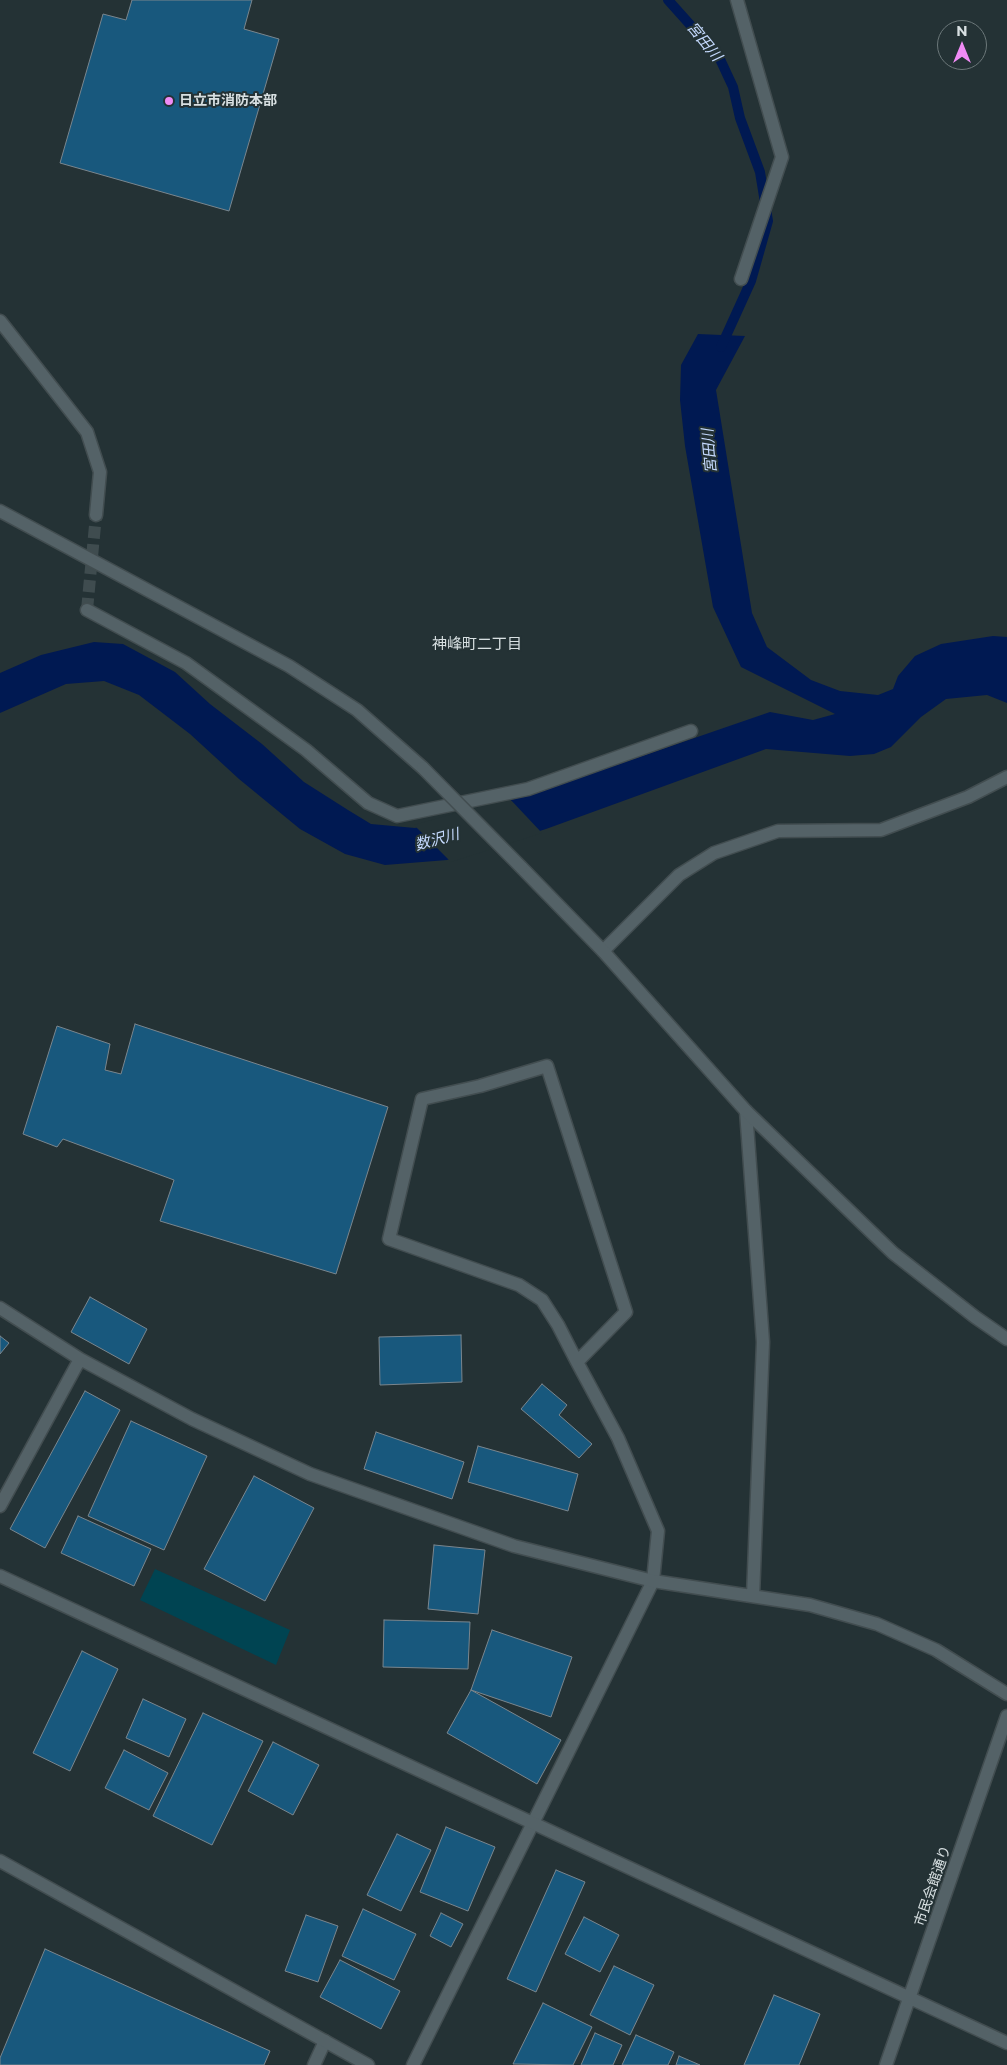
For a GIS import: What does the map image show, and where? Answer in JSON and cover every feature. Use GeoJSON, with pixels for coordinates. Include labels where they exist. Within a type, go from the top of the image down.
{"type":"FeatureCollection","features":[{"type":"Feature","properties":{"kind":"street"},"geometry":{"type":"LineString","coordinates":[[737,0],[782,157],[741,279]]}},
{"type":"Feature","properties":{"kind":"street"},"geometry":{"type":"LineString","coordinates":[[0,321],[87,432],[100,472],[96,515]]}},
{"type":"Feature","properties":{"kind":"street"},"geometry":{"type":"LineString","coordinates":[[0,511],[288,666],[357,710],[423,768],[603,951],[746,1111],[893,1253],[975,1318],[1007,1339]]}},
{"type":"Feature","properties":{"kind":"street"},"geometry":{"type":"LineString","coordinates":[[86,610],[186,663],[306,750],[368,803],[397,816],[528,789],[691,731]]}},
{"type":"Feature","properties":{"kind":"street"},"geometry":{"type":"LineString","coordinates":[[603,951],[679,875],[714,853],[778,831],[881,830],[968,798],[1007,777]]}},
{"type":"Feature","properties":{"kind":"street"},"geometry":{"type":"LineString","coordinates":[[413,2065],[534,1825],[653,1581],[658,1531],[618,1438],[578,1362],[542,1300],[519,1285],[389,1239],[422,1099],[480,1086],[547,1066],[626,1312],[578,1362]]}},
{"type":"Feature","properties":{"kind":"street"},"geometry":{"type":"LineString","coordinates":[[746,1111],[763,1342],[753,1596]]}},
{"type":"Feature","properties":{"kind":"street"},"geometry":{"type":"LineString","coordinates":[[0,1308],[80,1359],[192,1419],[310,1474],[514,1546],[653,1581],[810,1605],[877,1624],[936,1650],[1007,1694]]}},
{"type":"Feature","properties":{"kind":"street"},"geometry":{"type":"LineString","coordinates":[[0,1506],[80,1359]]}},
{"type":"Feature","properties":{"kind":"street"},"geometry":{"type":"LineString","coordinates":[[0,1576],[1007,2043]]}},
{"type":"Feature","properties":{"kind":"street","name":"市民会館通り"},"geometry":{"type":"LineString","coordinates":[[886,2065],[1007,1716]]}},
{"type":"Feature","properties":{"kind":"street"},"geometry":{"type":"LineString","coordinates":[[0,1861],[368,2065]]}},
{"type":"Feature","properties":{"kind":"street"},"geometry":{"type":"LineString","coordinates":[[314,2065],[325,2041]]}},
{"type":"Feature","properties":{"kind":"shaded area"},"geometry":{"type":"Polygon","coordinates":[[[155,1569],[290,1630],[276,1665],[140,1600],[155,1569]]]}},
{"type":"Feature","properties":{"kind":"water","name":"数沢川"},"geometry":{"type":"Polygon","coordinates":[[[698,334],[745,336],[716,390],[752,613],[767,647],[811,680],[840,691],[878,695],[893,689],[898,676],[915,656],[941,644],[993,636],[1007,637],[1007,703],[987,695],[946,699],[921,717],[891,747],[874,754],[850,756],[766,749],[546,829],[447,860],[385,865],[345,854],[300,829],[239,779],[190,734],[139,695],[104,681],[66,684],[0,713],[0,673],[41,655],[94,642],[123,644],[175,672],[210,704],[262,744],[304,782],[348,810],[371,824],[415,828],[532,794],[770,712],[813,720],[835,714],[741,667],[713,607],[685,446],[680,400],[681,365],[698,334]]]}},
{"type":"Feature","properties":{"kind":"pier"},"geometry":{"type":"Polygon","coordinates":[[[509,798],[542,833],[451,862],[414,825],[509,798]]]}},
{"type":"Feature","properties":{"kind":"building","name":"日立市消防本部"},"geometry":{"type":"Polygon","coordinates":[[[132,0],[252,0],[244,29],[279,39],[229,211],[60,163],[103,14],[126,20],[132,0]]]}},
{"type":"Feature","properties":{"kind":"building"},"geometry":{"type":"Polygon","coordinates":[[[135,1024],[388,1107],[336,1274],[160,1221],[174,1180],[63,1139],[57,1147],[23,1134],[57,1026],[110,1044],[105,1070],[121,1074],[135,1024]]]}},
{"type":"Feature","properties":{"kind":"building"},"geometry":{"type":"Polygon","coordinates":[[[90,1297],[147,1329],[129,1364],[71,1332],[90,1297]]]}},
{"type":"Feature","properties":{"kind":"building"},"geometry":{"type":"Polygon","coordinates":[[[461,1335],[462,1382],[380,1385],[379,1337],[461,1335]]]}},
{"type":"Feature","properties":{"kind":"building"},"geometry":{"type":"Polygon","coordinates":[[[0,1336],[9,1343],[0,1354],[0,1336]]]}},
{"type":"Feature","properties":{"kind":"building"},"geometry":{"type":"Polygon","coordinates":[[[542,1384],[567,1405],[559,1415],[592,1444],[579,1458],[521,1409],[542,1384]]]}},
{"type":"Feature","properties":{"kind":"building"},"geometry":{"type":"Polygon","coordinates":[[[85,1391],[120,1410],[45,1548],[10,1529],[85,1391]]]}},
{"type":"Feature","properties":{"kind":"building"},"geometry":{"type":"Polygon","coordinates":[[[131,1421],[207,1456],[164,1550],[88,1516],[131,1421]]]}},
{"type":"Feature","properties":{"kind":"building"},"geometry":{"type":"Polygon","coordinates":[[[376,1432],[464,1462],[452,1499],[364,1469],[376,1432]]]}},
{"type":"Feature","properties":{"kind":"building"},"geometry":{"type":"Polygon","coordinates":[[[478,1446],[578,1474],[568,1511],[468,1482],[478,1446]]]}},
{"type":"Feature","properties":{"kind":"building"},"geometry":{"type":"Polygon","coordinates":[[[254,1476],[314,1508],[265,1601],[204,1569],[254,1476]]]}},
{"type":"Feature","properties":{"kind":"building"},"geometry":{"type":"Polygon","coordinates":[[[78,1516],[151,1549],[134,1586],[61,1553],[78,1516]]]}},
{"type":"Feature","properties":{"kind":"building"},"geometry":{"type":"Polygon","coordinates":[[[434,1545],[485,1550],[478,1614],[428,1609],[434,1545]]]}},
{"type":"Feature","properties":{"kind":"building"},"geometry":{"type":"Polygon","coordinates":[[[384,1620],[470,1622],[468,1669],[383,1667],[384,1620]]]}},
{"type":"Feature","properties":{"kind":"building"},"geometry":{"type":"Polygon","coordinates":[[[492,1630],[572,1657],[551,1717],[471,1690],[492,1630]]]}},
{"type":"Feature","properties":{"kind":"building"},"geometry":{"type":"Polygon","coordinates":[[[82,1651],[118,1669],[70,1771],[33,1753],[82,1651]]]}},
{"type":"Feature","properties":{"kind":"building"},"geometry":{"type":"Polygon","coordinates":[[[471,1690],[561,1740],[537,1784],[447,1733],[471,1690]]]}},
{"type":"Feature","properties":{"kind":"building"},"geometry":{"type":"Polygon","coordinates":[[[143,1699],[186,1719],[169,1757],[126,1738],[143,1699]]]}},
{"type":"Feature","properties":{"kind":"building"},"geometry":{"type":"Polygon","coordinates":[[[203,1713],[263,1741],[212,1845],[153,1816],[203,1713]]]}},
{"type":"Feature","properties":{"kind":"building"},"geometry":{"type":"Polygon","coordinates":[[[273,1742],[319,1765],[293,1815],[248,1791],[273,1742]]]}},
{"type":"Feature","properties":{"kind":"building"},"geometry":{"type":"Polygon","coordinates":[[[124,1750],[168,1773],[149,1810],[105,1788],[124,1750]]]}},
{"type":"Feature","properties":{"kind":"building"},"geometry":{"type":"Polygon","coordinates":[[[446,1827],[495,1847],[468,1911],[420,1892],[446,1827]]]}},
{"type":"Feature","properties":{"kind":"building"},"geometry":{"type":"Polygon","coordinates":[[[397,1834],[431,1850],[401,1911],[367,1895],[397,1834]]]}},
{"type":"Feature","properties":{"kind":"building"},"geometry":{"type":"Polygon","coordinates":[[[556,1870],[585,1882],[536,1992],[507,1979],[556,1870]]]}},
{"type":"Feature","properties":{"kind":"building"},"geometry":{"type":"Polygon","coordinates":[[[363,1909],[416,1934],[394,1980],[342,1956],[363,1909]]]}},
{"type":"Feature","properties":{"kind":"building"},"geometry":{"type":"Polygon","coordinates":[[[441,1913],[463,1924],[451,1947],[430,1936],[441,1913]]]}},
{"type":"Feature","properties":{"kind":"building"},"geometry":{"type":"Polygon","coordinates":[[[306,1915],[338,1926],[318,1982],[285,1971],[306,1915]]]}},
{"type":"Feature","properties":{"kind":"building"},"geometry":{"type":"Polygon","coordinates":[[[584,1917],[619,1935],[600,1972],[565,1954],[584,1917]]]}},
{"type":"Feature","properties":{"kind":"building"},"geometry":{"type":"Polygon","coordinates":[[[45,1949],[270,2051],[264,2065],[0,2065],[0,2058],[45,1949]]]}},
{"type":"Feature","properties":{"kind":"building"},"geometry":{"type":"Polygon","coordinates":[[[340,1960],[400,1991],[381,2029],[320,1997],[340,1960]]]}},
{"type":"Feature","properties":{"kind":"building"},"geometry":{"type":"Polygon","coordinates":[[[614,1966],[654,1985],[630,2035],[590,2015],[614,1966]]]}},
{"type":"Feature","properties":{"kind":"building"},"geometry":{"type":"Polygon","coordinates":[[[774,1995],[820,2014],[799,2065],[744,2065],[774,1995]]]}},
{"type":"Feature","properties":{"kind":"building"},"geometry":{"type":"Polygon","coordinates":[[[543,2003],[592,2027],[573,2065],[513,2064],[543,2003]]]}},
{"type":"Feature","properties":{"kind":"building"},"geometry":{"type":"Polygon","coordinates":[[[595,2033],[622,2045],[613,2065],[581,2065],[595,2033]]]}},
{"type":"Feature","properties":{"kind":"building"},"geometry":{"type":"Polygon","coordinates":[[[636,2035],[674,2052],[668,2065],[622,2065],[636,2035]]]}},
{"type":"Feature","properties":{"kind":"building"},"geometry":{"type":"Polygon","coordinates":[[[679,2056],[700,2065],[676,2065],[679,2056]]]}},
{"type":"Feature","properties":{"kind":"waterway","name":"宮田川"},"geometry":{"type":"LineString","coordinates":[[668,0],[719,57],[733,87],[740,118],[760,172],[768,221],[751,281],[721,347]]}},
{"type":"Feature","properties":{"kind":"tunnel"},"geometry":{"type":"LineString","coordinates":[[87,610],[96,515]]}},
{"type":"Feature","properties":{"kind":"place","name":"日立市消防本部"},"geometry":{"type":"Point","coordinates":[169,101]}},
{"type":"Feature","properties":{"kind":"district","name":"神峰町二丁目"},"geometry":{"type":"Point","coordinates":[477,645]}}]}
